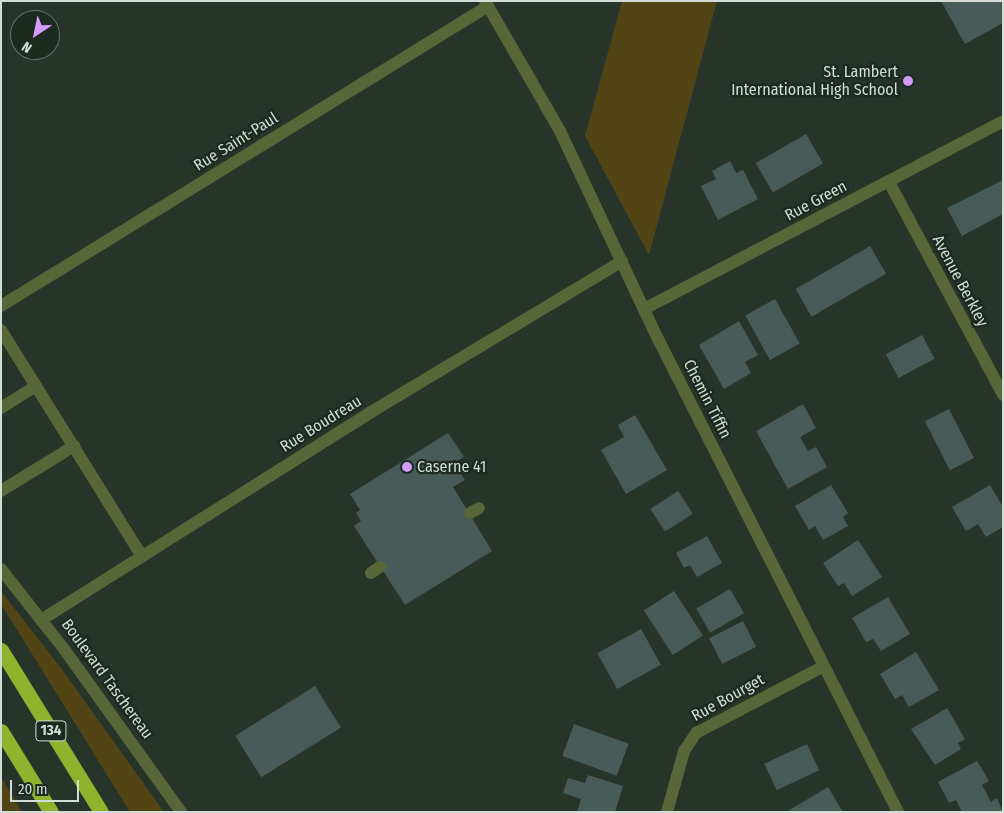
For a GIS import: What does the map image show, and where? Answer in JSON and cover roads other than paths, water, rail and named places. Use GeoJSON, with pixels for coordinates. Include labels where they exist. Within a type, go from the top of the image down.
{"type":"FeatureCollection","features":[{"type":"Feature","properties":{"kind":"highway","name":"134"},"geometry":{"type":"LineString","coordinates":[[1,650],[101,812]]}},
{"type":"Feature","properties":{"kind":"highway","name":"134"},"geometry":{"type":"LineString","coordinates":[[1,731],[51,812]]}},
{"type":"Feature","properties":{"kind":"street","name":"Chemin Tiffin"},"geometry":{"type":"LineString","coordinates":[[487,4],[560,131],[644,309],[898,812]]}},
{"type":"Feature","properties":{"kind":"street","name":"Rue Saint-Paul"},"geometry":{"type":"LineString","coordinates":[[1,306],[487,4]]}},
{"type":"Feature","properties":{"kind":"street","name":"Rue Green"},"geometry":{"type":"LineString","coordinates":[[644,309],[1003,121]]}},
{"type":"Feature","properties":{"kind":"street","name":"Avenue Berkley"},"geometry":{"type":"LineString","coordinates":[[888,182],[1003,395]]}},
{"type":"Feature","properties":{"kind":"street","name":"Rue Boudreau"},"geometry":{"type":"LineString","coordinates":[[41,620],[141,555],[622,261]]}},
{"type":"Feature","properties":{"kind":"street"},"geometry":{"type":"LineString","coordinates":[[1,330],[141,555]]}},
{"type":"Feature","properties":{"kind":"street"},"geometry":{"type":"LineString","coordinates":[[1,408],[36,386]]}},
{"type":"Feature","properties":{"kind":"street"},"geometry":{"type":"LineString","coordinates":[[1,491],[74,446]]}},
{"type":"Feature","properties":{"kind":"street","name":"Boulevard Taschereau"},"geometry":{"type":"LineString","coordinates":[[1,569],[41,620],[181,812]]}},
{"type":"Feature","properties":{"kind":"street","name":"Rue Bourget"},"geometry":{"type":"LineString","coordinates":[[667,812],[684,751],[696,733],[824,666]]}},
{"type":"Feature","properties":{"kind":"place","name":"St. Lambert International High School"},"geometry":{"type":"Point","coordinates":[908,81]}},
{"type":"Feature","properties":{"kind":"place","name":"Caserne 41"},"geometry":{"type":"Point","coordinates":[407,467]}}]}
